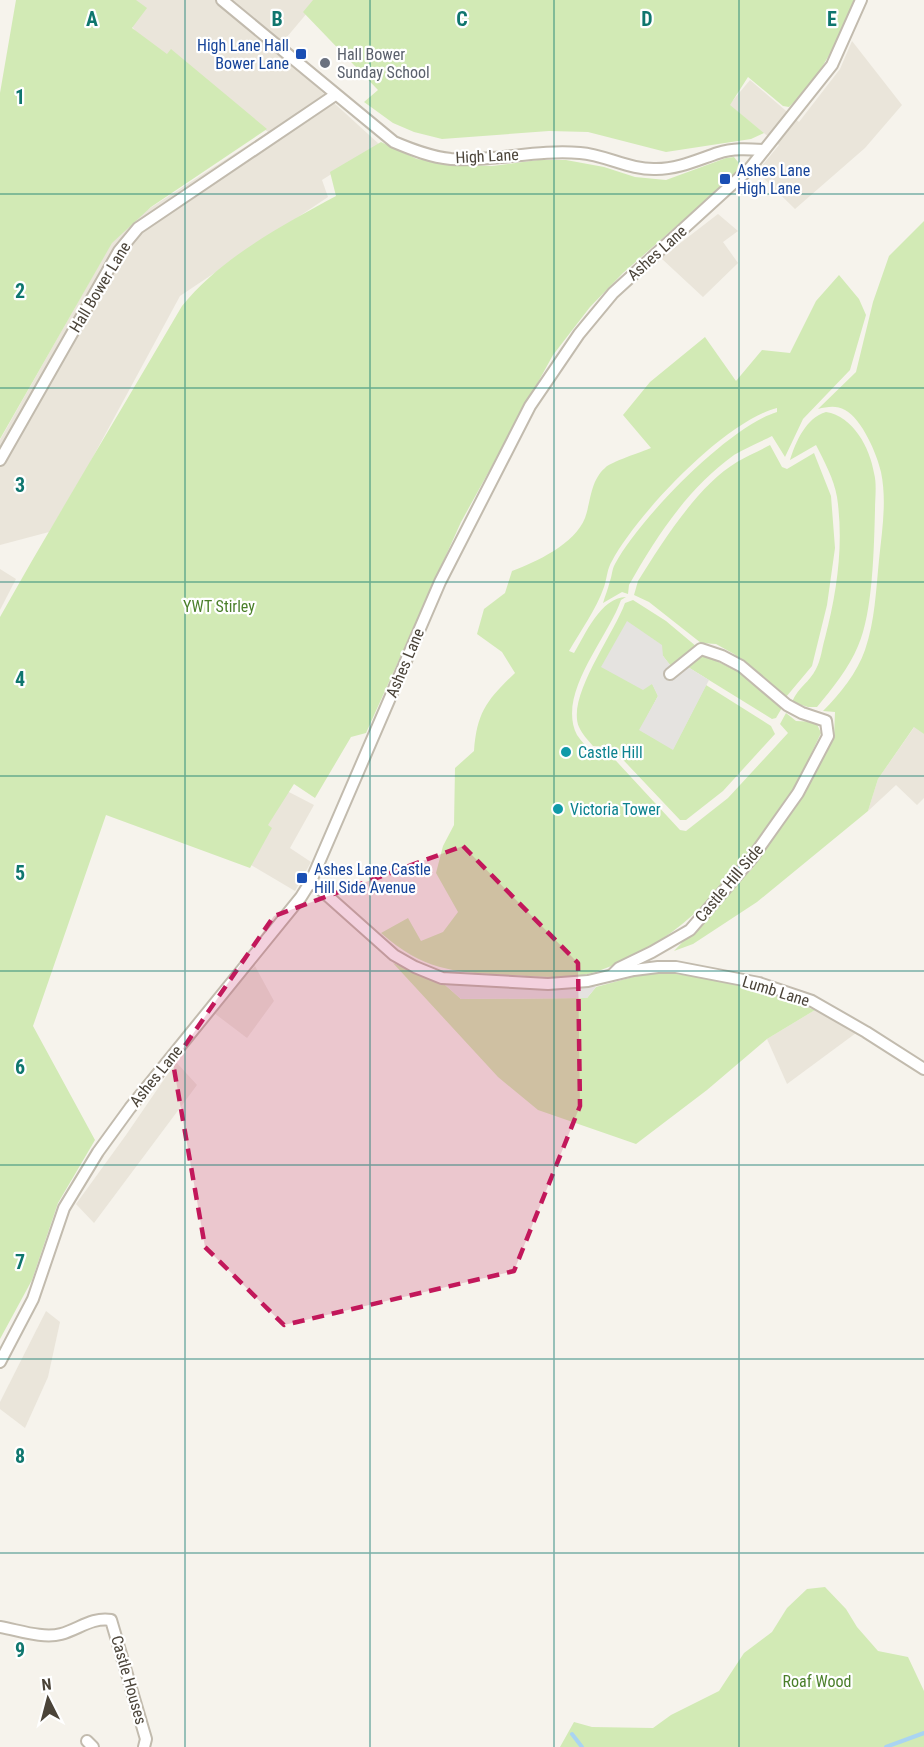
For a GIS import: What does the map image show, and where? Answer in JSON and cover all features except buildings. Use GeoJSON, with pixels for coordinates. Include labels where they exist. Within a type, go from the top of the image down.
{"type":"FeatureCollection","features":[{"type":"Feature","properties":{"kind":"street","name":"High Lane"},"geometry":{"type":"LineString","coordinates":[[222,0],[394,142],[420,153],[450,159],[559,151],[584,153],[642,169],[657,170],[688,164],[720,152],[744,148],[764,150]]}},
{"type":"Feature","properties":{"kind":"street","name":"Ashes Lane"},"geometry":{"type":"LineString","coordinates":[[0,1362],[33,1299],[64,1208],[98,1152],[130,1108],[301,897],[311,881],[440,582],[530,405],[579,334],[613,292],[750,168],[831,65],[861,0]]}},
{"type":"Feature","properties":{"kind":"street","name":"Hall Bower Lane"},"geometry":{"type":"LineString","coordinates":[[0,460],[119,251],[138,228],[335,95]]}},
{"type":"Feature","properties":{"kind":"street","name":"Castle Hill Side"},"geometry":{"type":"LineString","coordinates":[[311,881],[394,955],[442,978],[548,984],[588,981],[611,976],[619,968],[690,930],[752,858],[798,793],[828,736],[826,721],[787,705],[741,666],[723,656],[701,649],[670,674]]}},
{"type":"Feature","properties":{"kind":"street","name":"Lumb Lane"},"geometry":{"type":"LineString","coordinates":[[611,976],[642,969],[676,967],[759,983],[812,1002],[866,1032],[924,1070]]}},
{"type":"Feature","properties":{"kind":"street","name":"Castle Houses"},"geometry":{"type":"LineString","coordinates":[[0,1627],[44,1635],[60,1635],[90,1621],[104,1618],[111,1620],[146,1739],[144,1747]]}},
{"type":"Feature","properties":{"kind":"highlighted area"},"geometry":{"type":"Polygon","coordinates":[[[463,846],[578,963],[580,1106],[514,1271],[284,1325],[205,1247],[173,1063],[274,916],[463,846]]]}},
{"type":"Feature","properties":{"kind":"shaded area"},"geometry":{"type":"Polygon","coordinates":[[[116,0],[318,0],[276,50],[379,144],[322,180],[328,197],[180,296],[87,468],[49,532],[0,545],[0,440],[113,240],[141,214],[268,132],[135,31],[116,0]]]}},
{"type":"Feature","properties":{"kind":"shaded area"},"geometry":{"type":"Polygon","coordinates":[[[852,41],[902,105],[865,148],[795,209],[757,172],[779,145],[729,105],[750,80],[799,122],[840,69],[852,41]]]}},
{"type":"Feature","properties":{"kind":"shaded area"},"geometry":{"type":"Polygon","coordinates":[[[718,214],[738,231],[723,242],[738,263],[703,297],[661,258],[718,214]]]}},
{"type":"Feature","properties":{"kind":"shaded area"},"geometry":{"type":"Polygon","coordinates":[[[0,569],[16,579],[0,610],[0,569]]]}},
{"type":"Feature","properties":{"kind":"shaded area"},"geometry":{"type":"Polygon","coordinates":[[[627,621],[662,645],[663,656],[670,665],[683,664],[709,680],[673,750],[639,730],[658,696],[652,684],[643,690],[601,667],[627,621]]]}},
{"type":"Feature","properties":{"kind":"shaded area"},"geometry":{"type":"Polygon","coordinates":[[[915,726],[924,734],[924,798],[917,805],[896,785],[868,811],[878,779],[915,726]]]}},
{"type":"Feature","properties":{"kind":"shaded area"},"geometry":{"type":"Polygon","coordinates":[[[287,791],[314,805],[290,848],[311,862],[295,891],[246,862],[287,791]]]}},
{"type":"Feature","properties":{"kind":"shaded area"},"geometry":{"type":"Polygon","coordinates":[[[255,966],[274,1001],[247,1038],[214,1013],[255,966]]]}},
{"type":"Feature","properties":{"kind":"shaded area"},"geometry":{"type":"Polygon","coordinates":[[[444,984],[589,985],[596,987],[587,998],[461,999],[444,984]]]}},
{"type":"Feature","properties":{"kind":"shaded area"},"geometry":{"type":"Polygon","coordinates":[[[815,1010],[856,1033],[787,1084],[767,1039],[815,1010]]]}},
{"type":"Feature","properties":{"kind":"shaded area"},"geometry":{"type":"Polygon","coordinates":[[[176,1062],[197,1085],[94,1223],[76,1204],[176,1062]]]}},
{"type":"Feature","properties":{"kind":"shaded area"},"geometry":{"type":"Polygon","coordinates":[[[46,1311],[60,1322],[48,1377],[25,1428],[0,1409],[0,1402],[46,1311]]]}},
{"type":"Feature","properties":{"kind":"green space"},"geometry":{"type":"Polygon","coordinates":[[[16,0],[136,0],[147,8],[132,28],[167,54],[171,49],[267,129],[151,207],[112,243],[0,439],[0,93],[16,0]]]}},
{"type":"Feature","properties":{"kind":"green space"},"geometry":{"type":"Polygon","coordinates":[[[313,0],[854,0],[820,71],[789,107],[783,106],[748,77],[730,105],[764,133],[751,139],[666,152],[588,132],[549,131],[442,139],[414,132],[393,123],[364,102],[378,90],[303,12],[313,0]]]}},
{"type":"Feature","properties":{"kind":"green space","name":"YWT Stirley"},"geometry":{"type":"Polygon","coordinates":[[[381,142],[417,159],[451,164],[492,166],[538,160],[566,160],[604,167],[635,177],[666,180],[726,158],[734,157],[739,168],[732,177],[623,273],[590,307],[553,355],[461,522],[366,733],[351,737],[315,798],[294,784],[268,825],[272,828],[250,868],[106,815],[33,1026],[95,1140],[58,1203],[32,1280],[0,1339],[0,617],[182,306],[215,272],[253,244],[336,196],[330,172],[381,142]]]}},
{"type":"Feature","properties":{"kind":"green space"},"geometry":{"type":"Polygon","coordinates":[[[924,221],[924,734],[914,727],[878,779],[868,811],[757,902],[693,944],[674,951],[752,869],[802,797],[834,738],[835,712],[823,711],[847,683],[865,650],[873,617],[883,527],[884,494],[881,472],[868,438],[851,415],[838,407],[818,409],[856,372],[873,302],[889,256],[924,221]]]}},
{"type":"Feature","properties":{"kind":"green space"},"geometry":{"type":"Polygon","coordinates":[[[839,275],[859,299],[866,315],[850,370],[803,419],[785,457],[772,436],[734,455],[702,482],[674,514],[650,549],[629,585],[628,594],[622,592],[603,603],[615,564],[627,545],[664,500],[734,436],[757,421],[777,412],[777,408],[756,416],[733,431],[684,472],[661,495],[624,541],[610,564],[597,604],[569,651],[574,653],[601,610],[609,603],[626,597],[621,600],[578,684],[573,702],[572,719],[577,735],[592,753],[606,750],[680,830],[686,831],[728,798],[788,733],[780,724],[786,713],[796,721],[816,722],[821,733],[789,797],[751,851],[715,894],[695,913],[652,946],[601,970],[566,977],[487,974],[439,967],[411,955],[381,933],[408,918],[421,941],[443,932],[458,912],[436,873],[443,846],[454,825],[455,768],[474,751],[478,726],[485,708],[497,691],[515,673],[502,652],[477,634],[484,609],[505,593],[512,571],[554,551],[573,536],[585,518],[596,479],[605,468],[651,448],[623,415],[650,382],[705,337],[736,381],[762,350],[790,353],[816,301],[839,275]]]}},
{"type":"Feature","properties":{"kind":"green space"},"geometry":{"type":"Polygon","coordinates":[[[826,412],[836,415],[852,426],[869,453],[876,486],[873,561],[867,616],[858,646],[845,670],[823,700],[817,707],[808,707],[792,702],[813,674],[820,658],[836,586],[839,515],[834,484],[816,445],[790,460],[795,445],[807,425],[826,412]]]}},
{"type":"Feature","properties":{"kind":"green space"},"geometry":{"type":"Polygon","coordinates":[[[770,445],[782,467],[787,469],[814,453],[831,496],[835,548],[827,605],[812,666],[786,697],[734,654],[716,644],[701,643],[649,602],[634,595],[638,581],[694,500],[722,472],[770,445]]]}},
{"type":"Feature","properties":{"kind":"green space"},"geometry":{"type":"Polygon","coordinates":[[[633,600],[666,621],[704,655],[737,671],[783,706],[776,718],[772,719],[683,664],[670,665],[663,656],[652,683],[658,696],[640,730],[673,749],[706,685],[771,726],[775,734],[723,791],[686,820],[680,820],[611,747],[593,746],[579,727],[577,714],[579,699],[585,683],[625,603],[633,600]]]}},
{"type":"Feature","properties":{"kind":"green space"},"geometry":{"type":"Polygon","coordinates":[[[393,963],[444,984],[461,999],[587,998],[596,987],[655,971],[718,980],[762,991],[815,1010],[767,1039],[707,1090],[636,1144],[538,1110],[498,1077],[393,963]]]}},
{"type":"Feature","properties":{"kind":"green space","name":"Roaf Wood"},"geometry":{"type":"Polygon","coordinates":[[[825,1587],[846,1609],[857,1627],[878,1651],[908,1657],[924,1691],[924,1747],[560,1747],[574,1722],[592,1727],[653,1728],[671,1715],[719,1691],[744,1653],[772,1632],[787,1608],[807,1589],[825,1587]]]}},
{"type":"Feature","properties":{"kind":"waterway"},"geometry":{"type":"LineString","coordinates":[[886,1747],[924,1733]]}},
{"type":"Feature","properties":{"kind":"waterway"},"geometry":{"type":"LineString","coordinates":[[572,1734],[582,1747]]}},
{"type":"Feature","properties":{"kind":"place","name":"High Lane Hall Bower Lane"},"geometry":{"type":"Point","coordinates":[301,54]}},
{"type":"Feature","properties":{"kind":"place","name":"Hall Bower Sunday School"},"geometry":{"type":"Point","coordinates":[325,63]}},
{"type":"Feature","properties":{"kind":"place","name":"Ashes Lane High Lane"},"geometry":{"type":"Point","coordinates":[725,179]}},
{"type":"Feature","properties":{"kind":"place","name":"Castle Hill"},"geometry":{"type":"Point","coordinates":[566,752]}},
{"type":"Feature","properties":{"kind":"place","name":"Victoria Tower"},"geometry":{"type":"Point","coordinates":[558,809]}},
{"type":"Feature","properties":{"kind":"place","name":"Ashes Lane Castle Hill Side Avenue"},"geometry":{"type":"Point","coordinates":[302,878]}}]}
